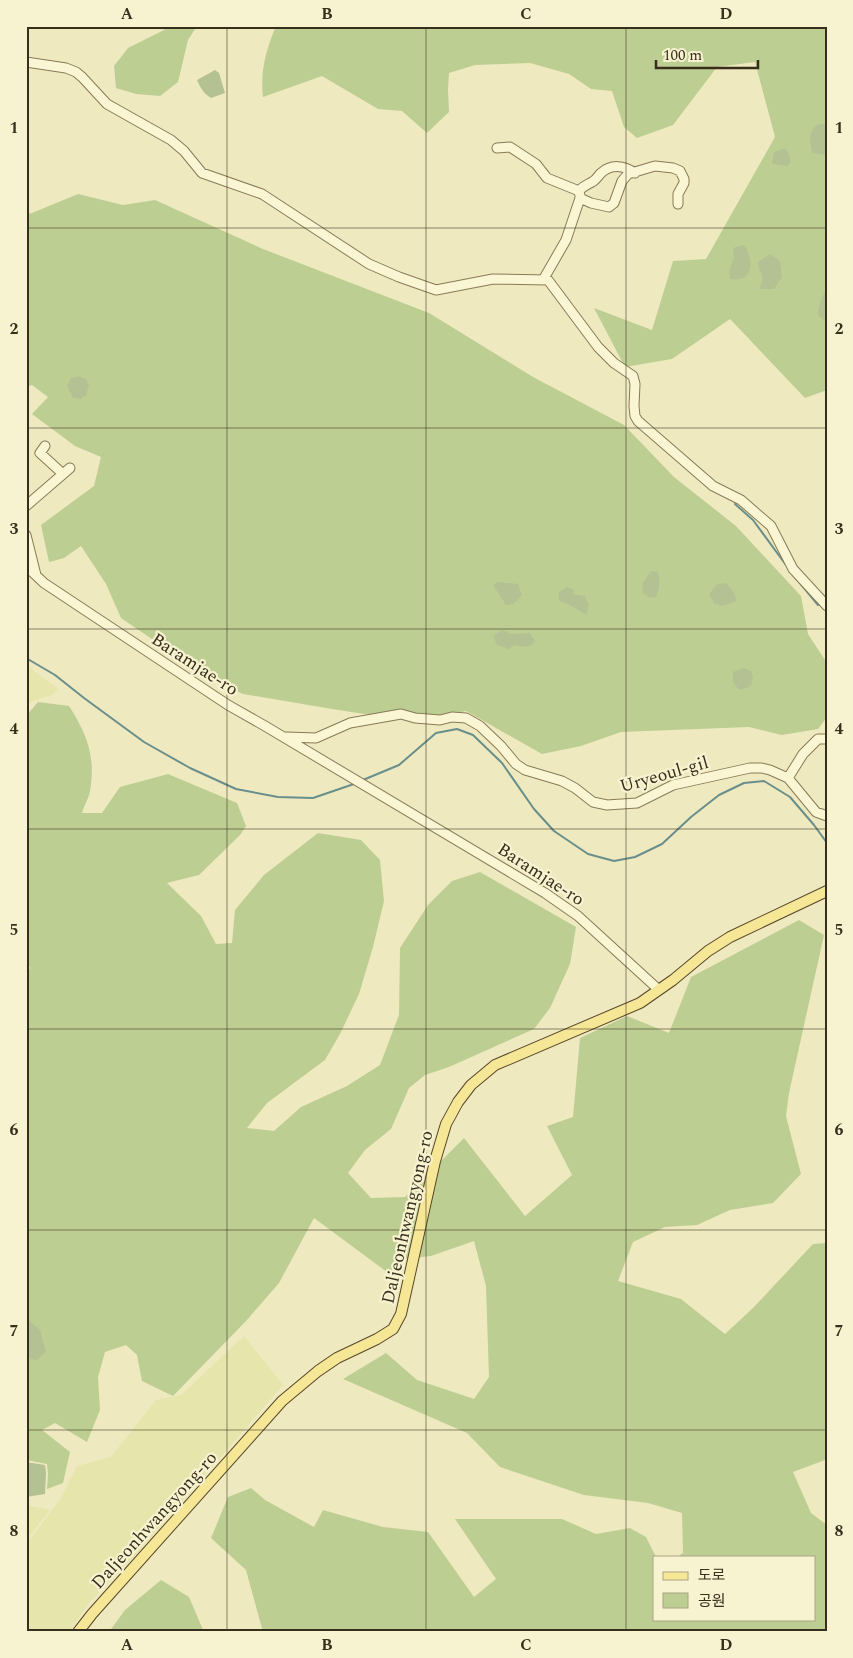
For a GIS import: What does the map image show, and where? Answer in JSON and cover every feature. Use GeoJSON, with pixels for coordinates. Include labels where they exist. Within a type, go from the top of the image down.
{"type":"FeatureCollection","features":[{"type":"Feature","properties":{"kind":"main road","name":"Daljeonhwangyong-ro"},"geometry":{"type":"LineString","coordinates":[[78,1632],[282,1401],[337,1358],[377,1339],[392,1329],[401,1314],[435,1161],[446,1124],[458,1102],[471,1085],[495,1065],[640,1003],[673,980],[708,951],[730,937],[827,891]]}},
{"type":"Feature","properties":{"kind":"street"},"geometry":{"type":"LineString","coordinates":[[26,62],[66,68],[76,72],[106,104],[171,140],[184,151],[202,173],[262,194],[369,264],[436,290],[493,279],[548,280],[598,347],[614,363],[633,376],[635,384],[635,416],[638,421],[713,486],[741,500],[771,526],[793,569],[827,606]]}},
{"type":"Feature","properties":{"kind":"street"},"geometry":{"type":"LineString","coordinates":[[498,148],[510,147],[536,164],[547,178],[580,195],[591,203],[609,207],[614,203],[622,181],[628,174],[655,166],[673,168],[680,171],[684,179],[678,194],[678,204]]}},
{"type":"Feature","properties":{"kind":"street"},"geometry":{"type":"LineString","coordinates":[[543,280],[566,240],[582,187],[593,182],[604,171],[613,166],[629,168],[635,172]]}},
{"type":"Feature","properties":{"kind":"street"},"geometry":{"type":"LineString","coordinates":[[26,506],[66,471],[40,453],[45,446]]}},
{"type":"Feature","properties":{"kind":"street"},"geometry":{"type":"LineString","coordinates":[[26,534],[36,576]]}},
{"type":"Feature","properties":{"kind":"street","name":"Baramjae-ro"},"geometry":{"type":"LineString","coordinates":[[26,566],[44,583],[228,705],[545,893],[578,916],[659,990]]}},
{"type":"Feature","properties":{"kind":"street","name":"Uryeoul-gil"},"geometry":{"type":"LineString","coordinates":[[283,737],[316,738],[350,724],[401,714],[415,718],[440,720],[466,718],[480,726],[516,764],[525,770],[562,781],[593,802],[607,805],[637,803],[673,785],[750,768],[762,768],[788,778],[816,812],[827,816]]}},
{"type":"Feature","properties":{"kind":"street"},"geometry":{"type":"LineString","coordinates":[[788,778],[809,746],[818,739],[827,739]]}},
{"type":"Feature","properties":{"kind":"green space"},"geometry":{"type":"Polygon","coordinates":[[[166,26],[197,26],[188,40],[178,82],[160,96],[136,94],[116,88],[114,66],[128,48],[164,30],[166,26]]]}},
{"type":"Feature","properties":{"kind":"green space"},"geometry":{"type":"Polygon","coordinates":[[[276,26],[827,26],[827,390],[805,398],[730,319],[672,359],[625,367],[594,308],[652,330],[673,261],[706,259],[775,137],[755,62],[717,67],[673,125],[637,138],[624,127],[612,91],[591,89],[569,74],[530,63],[475,65],[449,73],[449,112],[427,133],[402,111],[378,109],[322,76],[263,97],[262,78],[265,61],[276,26]]]}},
{"type":"Feature","properties":{"kind":"green space"},"geometry":{"type":"Polygon","coordinates":[[[215,70],[219,73],[225,93],[211,98],[202,90],[197,80],[215,70]]]}},
{"type":"Feature","properties":{"kind":"green space"},"geometry":{"type":"Polygon","coordinates":[[[819,124],[827,124],[827,155],[812,153],[811,133],[819,124]]]}},
{"type":"Feature","properties":{"kind":"green space"},"geometry":{"type":"Polygon","coordinates":[[[786,148],[791,162],[787,166],[772,164],[774,152],[786,148]]]}},
{"type":"Feature","properties":{"kind":"green space"},"geometry":{"type":"Polygon","coordinates":[[[78,194],[123,205],[155,200],[263,249],[429,313],[533,377],[624,425],[674,477],[736,526],[801,596],[808,634],[827,663],[827,717],[818,729],[782,735],[749,727],[621,732],[581,746],[542,754],[466,711],[416,722],[243,694],[212,680],[121,618],[106,584],[81,546],[64,558],[49,562],[41,525],[94,486],[101,457],[75,446],[32,414],[48,397],[32,385],[26,387],[26,214],[78,194]]]}},
{"type":"Feature","properties":{"kind":"green space"},"geometry":{"type":"Polygon","coordinates":[[[744,245],[750,263],[748,274],[738,279],[730,279],[729,272],[734,257],[733,248],[744,245]]]}},
{"type":"Feature","properties":{"kind":"green space"},"geometry":{"type":"Polygon","coordinates":[[[770,254],[780,261],[782,277],[774,289],[759,289],[762,278],[758,262],[770,254]]]}},
{"type":"Feature","properties":{"kind":"green space"},"geometry":{"type":"Polygon","coordinates":[[[827,289],[827,319],[823,320],[818,315],[818,311],[827,289]]]}},
{"type":"Feature","properties":{"kind":"green space"},"geometry":{"type":"Polygon","coordinates":[[[78,376],[86,379],[89,385],[86,395],[81,399],[73,398],[67,386],[70,379],[78,376]]]}},
{"type":"Feature","properties":{"kind":"green space"},"geometry":{"type":"Polygon","coordinates":[[[651,571],[658,572],[659,584],[656,597],[649,598],[643,593],[642,584],[651,571]]]}},
{"type":"Feature","properties":{"kind":"green space"},"geometry":{"type":"Polygon","coordinates":[[[498,582],[518,584],[522,595],[513,604],[506,605],[493,585],[498,582]]]}},
{"type":"Feature","properties":{"kind":"green space"},"geometry":{"type":"Polygon","coordinates":[[[726,583],[734,593],[737,601],[722,606],[714,603],[709,594],[717,584],[726,583]]]}},
{"type":"Feature","properties":{"kind":"green space"},"geometry":{"type":"Polygon","coordinates":[[[567,587],[574,590],[573,594],[585,596],[589,605],[586,614],[559,601],[559,592],[567,587]]]}},
{"type":"Feature","properties":{"kind":"green space"},"geometry":{"type":"Polygon","coordinates":[[[502,630],[511,634],[530,633],[535,641],[532,645],[523,647],[514,645],[509,649],[497,645],[493,636],[502,630]]]}},
{"type":"Feature","properties":{"kind":"green space"},"geometry":{"type":"Polygon","coordinates":[[[26,665],[58,689],[52,695],[26,703],[26,665]]]}},
{"type":"Feature","properties":{"kind":"green space"},"geometry":{"type":"Polygon","coordinates":[[[743,668],[751,671],[753,676],[752,684],[747,688],[739,690],[733,682],[733,672],[743,668]]]}},
{"type":"Feature","properties":{"kind":"green space"},"geometry":{"type":"Polygon","coordinates":[[[38,702],[69,706],[81,726],[91,757],[92,767],[89,794],[82,813],[102,813],[120,787],[168,774],[237,803],[246,826],[240,835],[199,875],[167,883],[201,916],[216,944],[232,943],[235,910],[264,875],[318,833],[361,840],[380,860],[384,901],[359,994],[340,1034],[325,1060],[267,1103],[247,1128],[274,1131],[301,1107],[347,1086],[380,1065],[399,1015],[400,948],[428,905],[452,881],[480,872],[576,927],[570,964],[550,1008],[534,1029],[449,1067],[425,1075],[409,1088],[391,1129],[365,1150],[348,1173],[371,1198],[405,1197],[464,1138],[525,1216],[572,1175],[547,1126],[573,1117],[580,1038],[627,1016],[669,1033],[691,977],[799,920],[824,935],[789,1093],[786,1116],[801,1174],[773,1203],[730,1210],[697,1225],[665,1227],[633,1242],[618,1281],[681,1299],[725,1334],[753,1308],[813,1244],[827,1243],[827,1461],[825,1460],[793,1472],[811,1513],[827,1525],[827,1632],[263,1632],[246,1570],[211,1538],[228,1497],[251,1488],[265,1500],[314,1527],[323,1510],[383,1527],[428,1532],[474,1597],[496,1579],[455,1519],[562,1519],[596,1534],[630,1528],[646,1537],[656,1556],[653,1556],[653,1620],[816,1620],[816,1556],[678,1556],[683,1553],[682,1513],[648,1503],[584,1495],[500,1467],[467,1433],[343,1379],[386,1353],[417,1380],[474,1399],[489,1377],[486,1286],[474,1241],[431,1256],[403,1259],[391,1275],[314,1218],[279,1283],[246,1321],[173,1396],[142,1381],[137,1355],[126,1345],[105,1352],[98,1377],[100,1410],[87,1442],[55,1423],[42,1430],[70,1452],[63,1483],[47,1489],[47,1464],[26,1460],[26,973],[30,968],[26,961],[26,716],[38,702]]]}},
{"type":"Feature","properties":{"kind":"green space"},"geometry":{"type":"Polygon","coordinates":[[[26,1318],[40,1330],[46,1352],[37,1360],[31,1359],[26,1352],[26,1318]]]}},
{"type":"Feature","properties":{"kind":"green space"},"geometry":{"type":"Polygon","coordinates":[[[244,1336],[283,1385],[141,1549],[89,1603],[69,1632],[26,1632],[26,1545],[61,1498],[77,1466],[111,1457],[156,1400],[181,1395],[244,1336]]]}},
{"type":"Feature","properties":{"kind":"green space"},"geometry":{"type":"Polygon","coordinates":[[[26,1462],[45,1465],[45,1494],[26,1497],[26,1462]]]}},
{"type":"Feature","properties":{"kind":"green space"},"geometry":{"type":"Polygon","coordinates":[[[26,1505],[50,1510],[26,1540],[26,1505]]]}},
{"type":"Feature","properties":{"kind":"green space"},"geometry":{"type":"Polygon","coordinates":[[[161,1580],[189,1597],[204,1632],[109,1632],[125,1610],[161,1580]]]}},
{"type":"Feature","properties":{"kind":"waterway"},"geometry":{"type":"LineString","coordinates":[[735,504],[753,520],[786,565]]}},
{"type":"Feature","properties":{"kind":"waterway"},"geometry":{"type":"LineString","coordinates":[[795,577],[818,605]]}},
{"type":"Feature","properties":{"kind":"waterway"},"geometry":{"type":"LineString","coordinates":[[26,658],[55,675],[144,742],[190,768],[236,789],[278,797],[313,798],[354,784]]}},
{"type":"Feature","properties":{"kind":"waterway"},"geometry":{"type":"LineString","coordinates":[[363,780],[399,765],[436,733],[457,729],[473,735],[502,763],[534,809],[554,831],[588,854],[614,861],[635,857],[662,844],[691,817],[719,795],[744,783],[764,781],[790,797],[827,843]]}}]}
